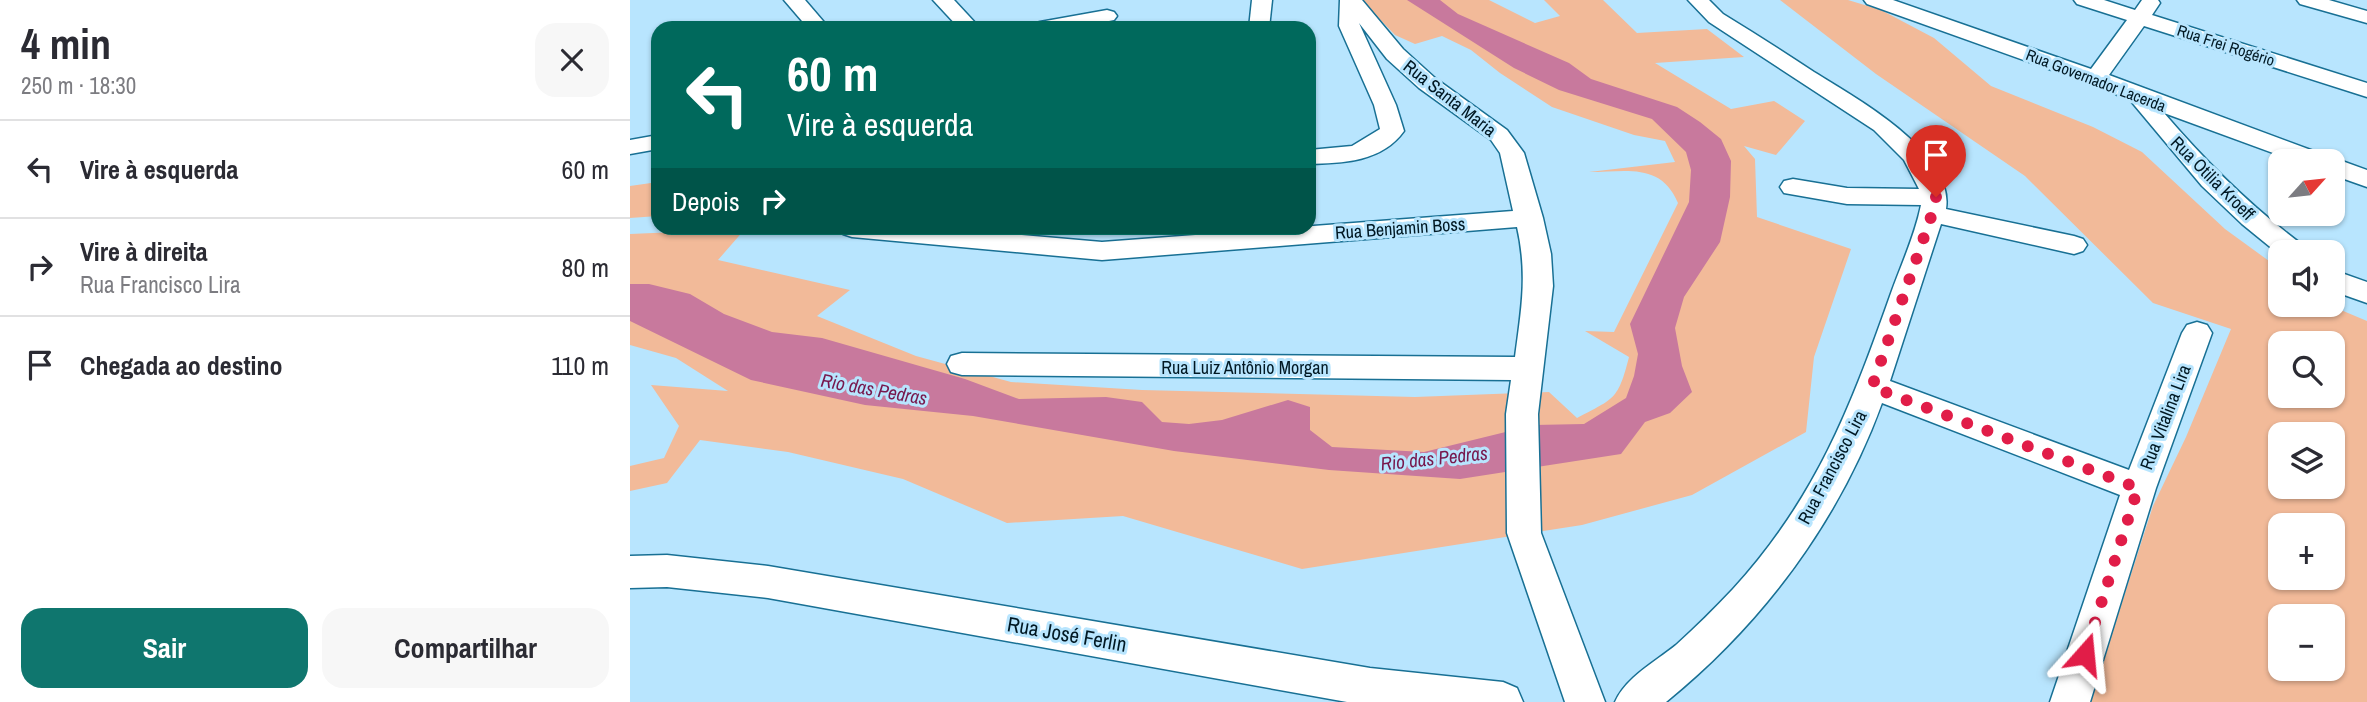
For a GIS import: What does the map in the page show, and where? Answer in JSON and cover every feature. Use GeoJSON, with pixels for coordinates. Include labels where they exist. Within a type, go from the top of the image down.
{"type":"FeatureCollection","features":[{"type":"Feature","properties":{"kind":"street"},"geometry":{"type":"LineString","coordinates":[[794,0],[813,21]]}},
{"type":"Feature","properties":{"kind":"street"},"geometry":{"type":"LineString","coordinates":[[943,0],[963,21]]}},
{"type":"Feature","properties":{"kind":"street"},"geometry":{"type":"LineString","coordinates":[[1091,0],[1113,21]]}},
{"type":"Feature","properties":{"kind":"street"},"geometry":{"type":"LineString","coordinates":[[1260,21],[1262,0]]}},
{"type":"Feature","properties":{"kind":"street"},"geometry":{"type":"LineString","coordinates":[[1316,157],[1353,155],[1377,146],[1392,131],[1385,105],[1349,26],[1350,0]]}},
{"type":"Feature","properties":{"kind":"street","name":"Rua Santa Maria"},"geometry":{"type":"LineString","coordinates":[[1350,0],[1395,54],[1427,83],[1499,135],[1513,153],[1530,218],[1537,254],[1539,286],[1522,414],[1524,533],[1585,702]]}},
{"type":"Feature","properties":{"kind":"street"},"geometry":{"type":"LineString","coordinates":[[1698,0],[1716,18],[1882,125],[1913,155],[1925,173],[1934,206]]}},
{"type":"Feature","properties":{"kind":"street","name":"Rua Governador Lacerda"},"geometry":{"type":"LineString","coordinates":[[1874,0],[2096,78],[2285,149]]}},
{"type":"Feature","properties":{"kind":"street","name":"Rua Frei Rogério"},"geometry":{"type":"LineString","coordinates":[[2084,0],[2146,9],[2367,90]]}},
{"type":"Feature","properties":{"kind":"street"},"geometry":{"type":"LineString","coordinates":[[2306,0],[2367,17]]}},
{"type":"Feature","properties":{"kind":"street"},"geometry":{"type":"LineString","coordinates":[[2096,78],[2146,9]]}},
{"type":"Feature","properties":{"kind":"street","name":"Rua Otilia Kroeff"},"geometry":{"type":"LineString","coordinates":[[2139,96],[2164,130],[2209,178],[2277,240]]}},
{"type":"Feature","properties":{"kind":"street"},"geometry":{"type":"LineString","coordinates":[[630,147],[651,143]]}},
{"type":"Feature","properties":{"kind":"street"},"geometry":{"type":"LineString","coordinates":[[2345,171],[2367,179]]}},
{"type":"Feature","properties":{"kind":"street"},"geometry":{"type":"LineString","coordinates":[[1793,187],[1856,198],[1934,206],[2074,245]]}},
{"type":"Feature","properties":{"kind":"street","name":"Rua Francisco Lira"},"geometry":{"type":"LineString","coordinates":[[1635,702],[1704,645],[1768,573],[1813,511],[1851,441],[1934,206]]}},
{"type":"Feature","properties":{"kind":"street","name":"Rua Benjamin Boss"},"geometry":{"type":"LineString","coordinates":[[1316,234],[1530,218]]}},
{"type":"Feature","properties":{"kind":"street","name":"Rua Benjamin Boss"},"geometry":{"type":"LineString","coordinates":[[928,235],[1101,251],[1309,235]]}},
{"type":"Feature","properties":{"kind":"street"},"geometry":{"type":"LineString","coordinates":[[2345,285],[2367,293]]}},
{"type":"Feature","properties":{"kind":"street","name":"Rua Vitalina Lira"},"geometry":{"type":"LineString","coordinates":[[2070,702],[2138,488],[2197,333]]}},
{"type":"Feature","properties":{"kind":"street","name":"Rua Luiz Antônio Morgan"},"geometry":{"type":"LineString","coordinates":[[962,363],[1528,369]]}},
{"type":"Feature","properties":{"kind":"street"},"geometry":{"type":"LineString","coordinates":[[1872,387],[2138,488]]}},
{"type":"Feature","properties":{"kind":"street","name":"Rua José Ferlin"},"geometry":{"type":"LineString","coordinates":[[630,572],[667,571],[768,582],[1370,687],[1503,702]]}},
{"type":"Feature","properties":{"kind":"shaded area"},"geometry":{"type":"Polygon","coordinates":[[[1361,0],[1489,0],[1535,23],[1560,16],[1544,0],[1603,0],[1637,33],[1707,29],[1744,57],[1655,63],[1731,109],[1774,101],[1805,121],[1776,155],[1744,146],[1755,159],[1757,217],[1851,249],[1814,357],[1806,432],[1692,495],[1582,525],[1302,569],[1123,516],[1007,523],[903,479],[788,452],[700,440],[667,483],[630,491],[630,466],[664,458],[679,426],[651,385],[728,391],[676,358],[630,345],[630,234],[740,235],[718,260],[850,290],[817,316],[916,356],[1011,382],[1142,390],[1415,397],[1549,392],[1577,418],[1607,401],[1622,382],[1629,357],[1585,331],[1614,332],[1678,203],[1671,190],[1652,175],[1629,171],[1589,172],[1675,162],[1665,141],[1634,135],[1552,107],[1500,73],[1471,50],[1442,36],[1415,44],[1395,35],[1361,0]]]}},
{"type":"Feature","properties":{"kind":"shaded area"},"geometry":{"type":"Polygon","coordinates":[[[1780,0],[1848,0],[1881,10],[1934,38],[1991,86],[2093,127],[2142,152],[2225,229],[2268,260],[2268,317],[2345,317],[2345,312],[2367,321],[2367,702],[2090,702],[2153,506],[2186,437],[2231,329],[2153,303],[2025,176],[1876,74],[1780,0]]]}},
{"type":"Feature","properties":{"kind":"shaded area"},"geometry":{"type":"Polygon","coordinates":[[[651,183],[651,216],[630,218],[630,186],[651,183]]]}},
{"type":"Feature","properties":{"kind":"water","name":"Rio das Pedras"},"geometry":{"type":"Polygon","coordinates":[[[1407,0],[1440,0],[1458,14],[1569,63],[1591,79],[1677,107],[1721,139],[1731,161],[1730,197],[1720,242],[1684,297],[1675,328],[1682,366],[1692,392],[1670,413],[1645,422],[1621,454],[1460,479],[1329,470],[1174,451],[973,416],[865,405],[751,380],[630,321],[630,284],[649,284],[690,294],[724,314],[772,332],[822,338],[965,379],[1019,399],[1106,397],[1142,402],[1162,422],[1189,424],[1222,420],[1288,400],[1310,407],[1310,430],[1332,447],[1424,452],[1534,425],[1584,424],[1626,398],[1638,354],[1630,324],[1689,202],[1691,170],[1686,152],[1652,119],[1559,90],[1514,68],[1407,0]]]}},
{"type":"Feature","properties":{"kind":"route"},"geometry":{"type":"LineString","coordinates":[[1936,197],[1872,387],[2138,488],[2085,654]]}}]}
